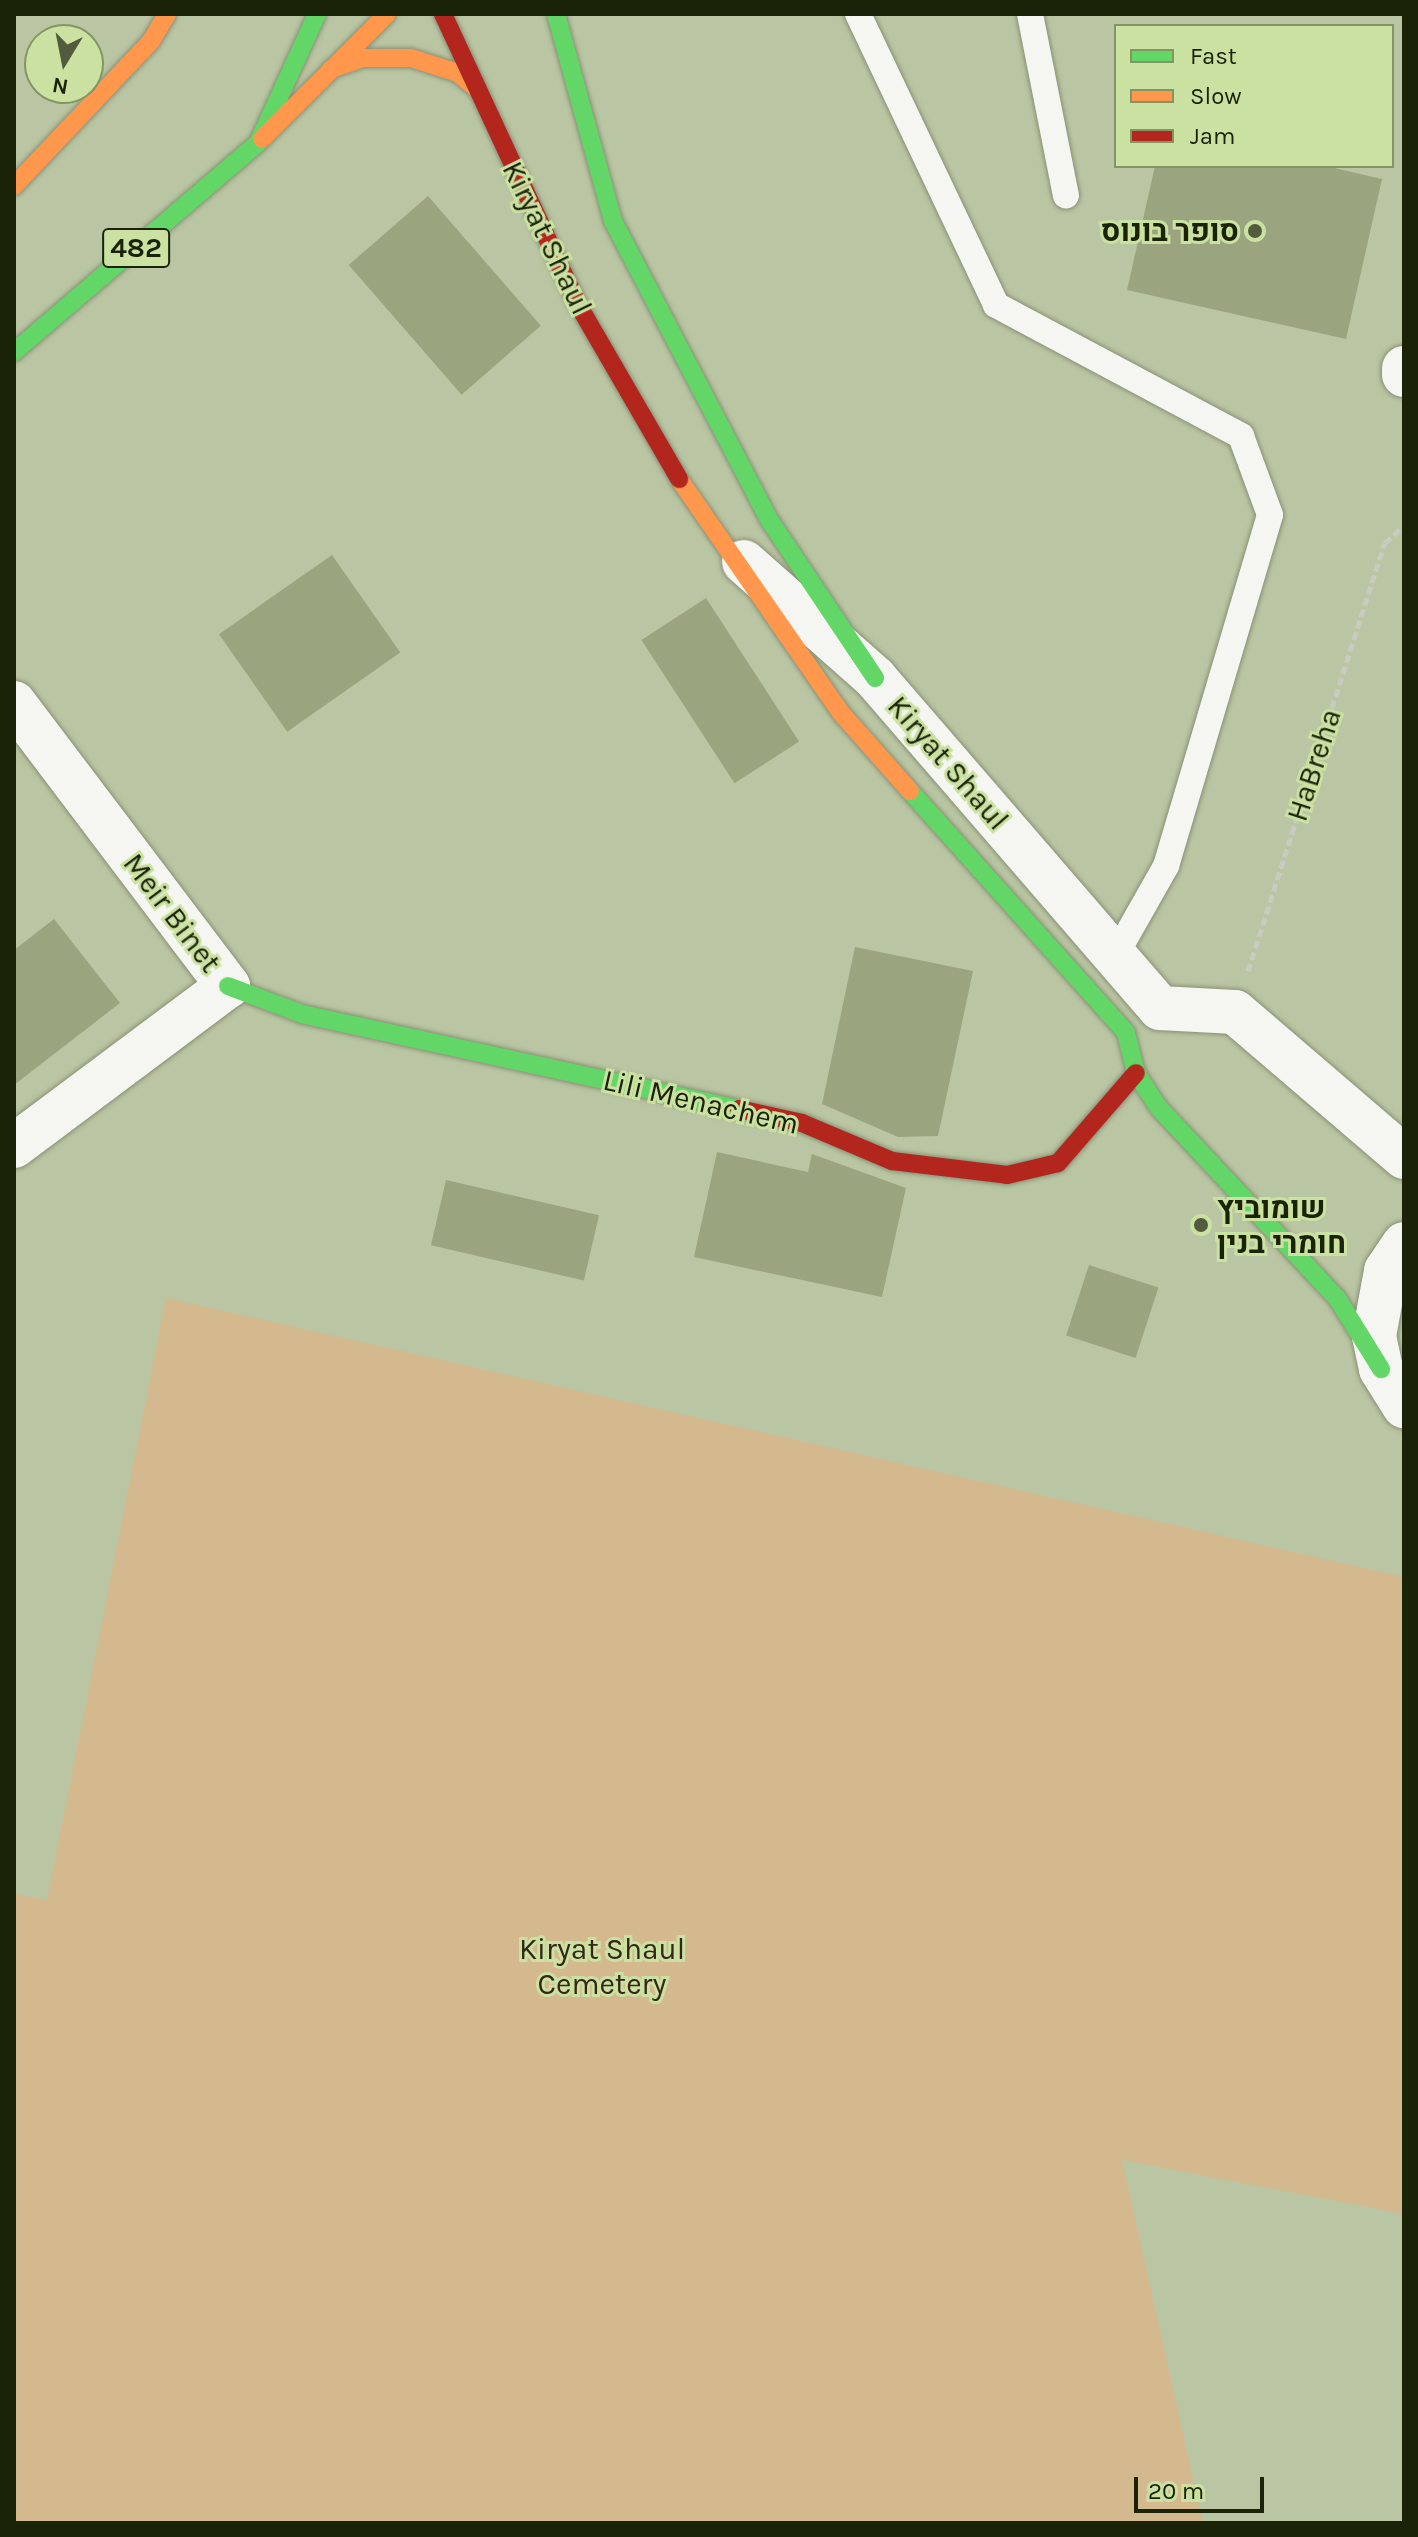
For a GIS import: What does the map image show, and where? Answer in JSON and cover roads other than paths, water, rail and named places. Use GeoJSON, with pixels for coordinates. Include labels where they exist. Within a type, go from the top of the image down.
{"type":"FeatureCollection","features":[{"type":"Feature","properties":{"kind":"street"},"geometry":{"type":"LineString","coordinates":[[14,186],[151,41],[167,14]]}},
{"type":"Feature","properties":{"kind":"street","name":"482"},"geometry":{"type":"LineString","coordinates":[[14,352],[258,143],[317,14]]}},
{"type":"Feature","properties":{"kind":"street"},"geometry":{"type":"LineString","coordinates":[[258,143],[387,14]]}},
{"type":"Feature","properties":{"kind":"street","name":"Kiryat Shaul"},"geometry":{"type":"LineString","coordinates":[[443,14],[591,329],[716,537],[841,713],[1140,1038]]}},
{"type":"Feature","properties":{"kind":"street"},"geometry":{"type":"LineString","coordinates":[[556,14],[620,235],[770,521],[875,678]]}},
{"type":"Feature","properties":{"kind":"street"},"geometry":{"type":"LineString","coordinates":[[329,70],[363,58],[411,58],[458,73],[476,88]]}},
{"type":"Feature","properties":{"kind":"street"},"geometry":{"type":"LineString","coordinates":[[1404,368],[1404,375]]}},
{"type":"Feature","properties":{"kind":"street","name":"Kiryat Shaul"},"geometry":{"type":"LineString","coordinates":[[716,537],[875,678],[1115,956],[1159,1108],[1337,1298],[1404,1406]]}},
{"type":"Feature","properties":{"kind":"street","name":"Meir Binet"},"geometry":{"type":"LineString","coordinates":[[14,703],[228,986],[14,1146]]}},
{"type":"Feature","properties":{"kind":"street","name":"Lili Menachem"},"geometry":{"type":"LineString","coordinates":[[228,986],[302,1014],[802,1123],[892,1161],[1007,1175],[1058,1163],[1140,1038]]}},
{"type":"Feature","properties":{"kind":"street"},"geometry":{"type":"LineString","coordinates":[[1140,1038],[1235,1012],[1404,1157]]}},
{"type":"Feature","properties":{"kind":"street","name":"Kiryat Shaul"},"geometry":{"type":"LineString","coordinates":[[1381,1369],[1376,1303],[1404,1244]]}},
{"type":"Feature","properties":{"kind":"lane"},"geometry":{"type":"LineString","coordinates":[[858,14],[996,305],[1241,436],[1270,515],[1166,866],[1115,956]]}},
{"type":"Feature","properties":{"kind":"lane"},"geometry":{"type":"LineString","coordinates":[[1030,14],[1066,195]]}},
{"type":"Feature","properties":{"kind":"place","name":"סופר בונוס"},"geometry":{"type":"Point","coordinates":[1255,231]}},
{"type":"Feature","properties":{"kind":"place","name":"שומוביץ חומרי בנין"},"geometry":{"type":"Point","coordinates":[1201,1225]}},
{"type":"Feature","properties":{"kind":"park label","name":"Kiryat Shaul Cemetery"},"geometry":{"type":"Point","coordinates":[602,1966]}}]}
